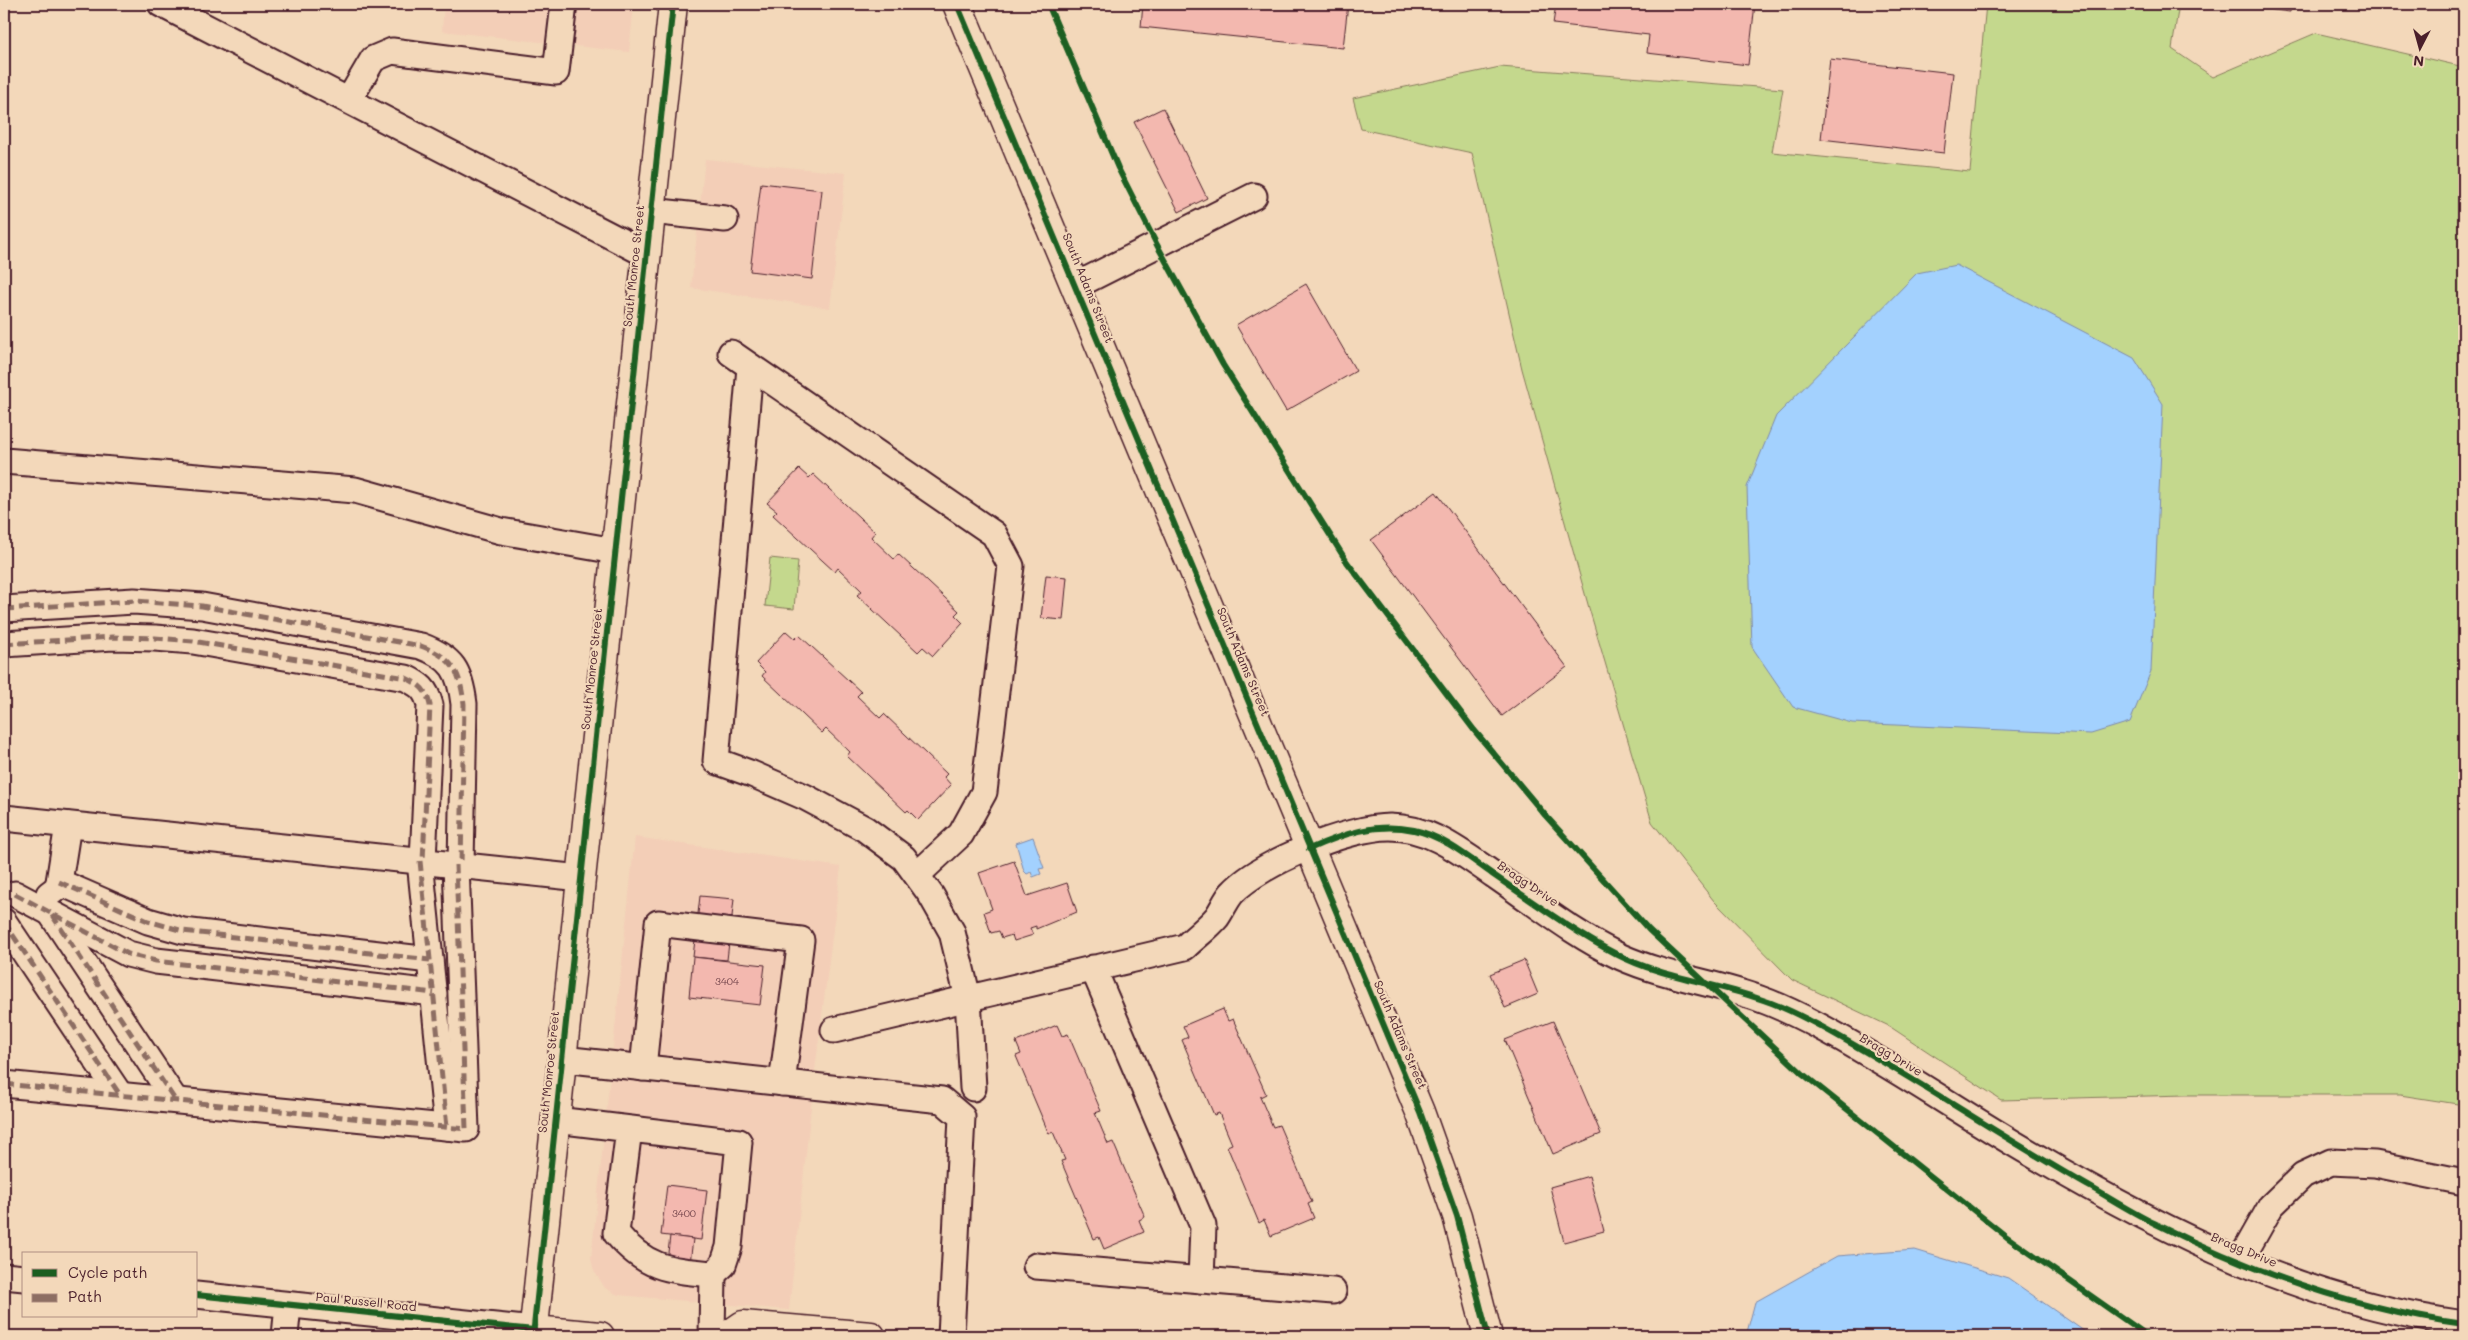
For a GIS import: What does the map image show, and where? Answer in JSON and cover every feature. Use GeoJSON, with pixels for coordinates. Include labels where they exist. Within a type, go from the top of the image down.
{"type":"FeatureCollection","features":[{"type":"Feature","properties":{"kind":"main road","name":"South Monroe Street"},"geometry":{"type":"LineString","coordinates":[[534,1333],[673,4]]}},
{"type":"Feature","properties":{"kind":"main road","name":"South Adams Street"},"geometry":{"type":"LineString","coordinates":[[957,4],[1420,1112],[1457,1216],[1488,1336]]}},
{"type":"Feature","properties":{"kind":"main road"},"geometry":{"type":"LineString","coordinates":[[727,1336],[742,1325],[871,1336]]}},
{"type":"Feature","properties":{"kind":"main road","name":"Paul Russell Road"},"geometry":{"type":"LineString","coordinates":[[534,1333],[600,1336]]}},
{"type":"Feature","properties":{"kind":"street"},"geometry":{"type":"LineString","coordinates":[[161,4],[646,254]]}},
{"type":"Feature","properties":{"kind":"street"},"geometry":{"type":"LineString","coordinates":[[349,100],[373,59],[392,51],[556,72],[564,4]]}},
{"type":"Feature","properties":{"kind":"street"},"geometry":{"type":"LineString","coordinates":[[1075,286],[1254,196]]}},
{"type":"Feature","properties":{"kind":"street"},"geometry":{"type":"LineString","coordinates":[[650,212],[725,219]]}},
{"type":"Feature","properties":{"kind":"street"},"geometry":{"type":"LineString","coordinates":[[917,876],[961,834],[984,792],[1011,566],[994,534],[740,360],[716,761],[805,797],[865,829],[904,858],[917,876],[931,895],[952,932],[968,998],[973,1088]]}},
{"type":"Feature","properties":{"kind":"street"},"geometry":{"type":"LineString","coordinates":[[4,460],[355,490],[501,531],[615,551]]}},
{"type":"Feature","properties":{"kind":"street"},"geometry":{"type":"LineString","coordinates":[[4,609],[134,601],[202,606],[421,646],[442,653],[453,666],[461,682],[464,704],[458,865],[466,1129],[4,1084]]}},
{"type":"Feature","properties":{"kind":"street"},"geometry":{"type":"LineString","coordinates":[[4,644],[113,637],[174,639],[406,678],[421,686],[427,694],[430,705],[422,861],[447,1127]]}},
{"type":"Feature","properties":{"kind":"street"},"geometry":{"type":"LineString","coordinates":[[4,818],[581,878]]}},
{"type":"Feature","properties":{"kind":"street"},"geometry":{"type":"LineString","coordinates":[[9,893],[48,894],[58,888],[68,825]]}},
{"type":"Feature","properties":{"kind":"street","name":"Bragg Drive"},"geometry":{"type":"LineString","coordinates":[[834,1030],[1185,946],[1214,921],[1233,893],[1265,869],[1344,834],[1373,828],[1395,827],[1430,835],[1454,848],[1586,938],[1621,957],[1659,970],[1758,998],[1794,1013],[1874,1057],[2028,1152],[2144,1218],[2292,1282],[2373,1308],[2464,1324]]}},
{"type":"Feature","properties":{"kind":"street"},"geometry":{"type":"LineString","coordinates":[[59,882],[148,921],[183,931],[430,960]]}},
{"type":"Feature","properties":{"kind":"street"},"geometry":{"type":"LineString","coordinates":[[9,893],[128,954],[156,961],[434,994]]}},
{"type":"Feature","properties":{"kind":"street"},"geometry":{"type":"LineString","coordinates":[[51,913],[174,1100]]}},
{"type":"Feature","properties":{"kind":"street"},"geometry":{"type":"LineString","coordinates":[[4,922],[120,1095]]}},
{"type":"Feature","properties":{"kind":"street"},"geometry":{"type":"LineString","coordinates":[[643,1068],[658,923],[801,940],[782,1083]]}},
{"type":"Feature","properties":{"kind":"street"},"geometry":{"type":"LineString","coordinates":[[1093,968],[1203,1226],[1201,1280]]}},
{"type":"Feature","properties":{"kind":"street"},"geometry":{"type":"LineString","coordinates":[[562,1059],[942,1100],[962,1117],[951,1336]]}},
{"type":"Feature","properties":{"kind":"street"},"geometry":{"type":"LineString","coordinates":[[556,1120],[738,1142],[729,1247],[723,1265],[713,1274],[668,1270],[631,1250],[616,1233],[630,1129]]}},
{"type":"Feature","properties":{"kind":"street"},"geometry":{"type":"LineString","coordinates":[[2240,1261],[2271,1206],[2303,1175],[2331,1162],[2375,1164],[2464,1182]]}},
{"type":"Feature","properties":{"kind":"street"},"geometry":{"type":"LineString","coordinates":[[1036,1266],[1333,1291]]}},
{"type":"Feature","properties":{"kind":"street"},"geometry":{"type":"LineString","coordinates":[[712,1336],[713,1274]]}},
{"type":"Feature","properties":{"kind":"street"},"geometry":{"type":"LineString","coordinates":[[4,1276],[22,1278]]}},
{"type":"Feature","properties":{"kind":"street","name":"Paul Russell Road"},"geometry":{"type":"LineString","coordinates":[[198,1296],[288,1305],[396,1326],[534,1333]]}},
{"type":"Feature","properties":{"kind":"street"},"geometry":{"type":"LineString","coordinates":[[285,1336],[288,1305]]}},
{"type":"Feature","properties":{"kind":"shaded area"},"geometry":{"type":"Polygon","coordinates":[[[444,4],[634,4],[629,52],[442,31],[444,4]]]}},
{"type":"Feature","properties":{"kind":"shaded area"},"geometry":{"type":"Polygon","coordinates":[[[705,159],[846,173],[830,308],[691,288],[705,159]]]}},
{"type":"Feature","properties":{"kind":"shaded area"},"geometry":{"type":"Polygon","coordinates":[[[635,837],[841,867],[815,1070],[789,1310],[618,1295],[605,1288],[594,1271],[591,1259],[635,837]]]}},
{"type":"Feature","properties":{"kind":"green space"},"geometry":{"type":"Polygon","coordinates":[[[1986,4],[2179,4],[2172,49],[2213,77],[2316,33],[2464,67],[2464,1105],[2400,1095],[2185,1095],[2001,1100],[1889,1026],[1792,980],[1714,901],[1652,822],[1589,608],[1522,369],[1472,153],[1361,129],[1353,98],[1500,67],[1783,89],[1772,152],[1970,172],[1986,4]]]}},
{"type":"Feature","properties":{"kind":"green space"},"geometry":{"type":"Polygon","coordinates":[[[770,558],[798,561],[794,609],[765,606],[770,558]]]}},
{"type":"Feature","properties":{"kind":"water"},"geometry":{"type":"Polygon","coordinates":[[[1956,265],[2134,358],[2163,404],[2151,671],[2130,722],[2091,734],[1852,723],[1793,707],[1752,647],[1747,487],[1776,416],[1917,273],[1956,265]]]}},
{"type":"Feature","properties":{"kind":"water"},"geometry":{"type":"Polygon","coordinates":[[[1033,837],[1044,868],[1039,869],[1041,874],[1033,877],[1031,872],[1027,874],[1024,871],[1016,843],[1033,837]]]}},
{"type":"Feature","properties":{"kind":"water"},"geometry":{"type":"Polygon","coordinates":[[[1915,1250],[2008,1278],[2091,1336],[1746,1336],[1755,1302],[1837,1256],[1915,1250]]]}},
{"type":"Feature","properties":{"kind":"building"},"geometry":{"type":"Polygon","coordinates":[[[1143,4],[1348,4],[1343,48],[1141,27],[1143,4]]]}},
{"type":"Feature","properties":{"kind":"building"},"geometry":{"type":"Polygon","coordinates":[[[1556,4],[1755,4],[1748,65],[1647,53],[1649,35],[1553,24],[1556,4]]]}},
{"type":"Feature","properties":{"kind":"building"},"geometry":{"type":"Polygon","coordinates":[[[2225,4],[2291,4],[2290,12],[2225,4]]]}},
{"type":"Feature","properties":{"kind":"building"},"geometry":{"type":"Polygon","coordinates":[[[1830,59],[1953,73],[1944,153],[1821,139],[1830,59]]]}},
{"type":"Feature","properties":{"kind":"building"},"geometry":{"type":"Polygon","coordinates":[[[1163,108],[1207,198],[1179,212],[1134,122],[1163,108]]]}},
{"type":"Feature","properties":{"kind":"building"},"geometry":{"type":"Polygon","coordinates":[[[761,183],[822,190],[812,279],[750,271],[761,183]]]}},
{"type":"Feature","properties":{"kind":"building"},"geometry":{"type":"Polygon","coordinates":[[[1306,284],[1356,371],[1286,411],[1236,325],[1306,284]]]}},
{"type":"Feature","properties":{"kind":"building"},"geometry":{"type":"Polygon","coordinates":[[[799,469],[809,478],[813,474],[875,532],[871,537],[894,559],[898,554],[959,611],[955,615],[963,623],[933,656],[923,647],[918,652],[857,595],[862,591],[838,568],[835,572],[773,515],[777,511],[767,503],[799,469]]]}},
{"type":"Feature","properties":{"kind":"building"},"geometry":{"type":"Polygon","coordinates":[[[1436,492],[1567,667],[1502,716],[1371,540],[1436,492]]]}},
{"type":"Feature","properties":{"kind":"building"},"geometry":{"type":"Polygon","coordinates":[[[1046,575],[1067,577],[1063,620],[1041,618],[1046,575]]]}},
{"type":"Feature","properties":{"kind":"building"},"geometry":{"type":"Polygon","coordinates":[[[786,631],[795,639],[799,635],[861,692],[857,696],[880,718],[884,714],[947,774],[944,777],[951,785],[918,820],[908,810],[906,812],[847,756],[850,752],[826,729],[822,733],[762,676],[765,672],[756,663],[786,631]]]}},
{"type":"Feature","properties":{"kind":"building"},"geometry":{"type":"Polygon","coordinates":[[[1014,861],[1027,896],[1067,883],[1077,912],[1036,929],[1036,926],[1030,928],[1033,935],[1014,941],[1012,935],[1002,938],[999,931],[991,933],[984,912],[992,909],[979,873],[1014,861]]]}},
{"type":"Feature","properties":{"kind":"building"},"geometry":{"type":"Polygon","coordinates":[[[700,896],[734,899],[727,960],[693,957],[700,896]]]}},
{"type":"Feature","properties":{"kind":"building"},"geometry":{"type":"Polygon","coordinates":[[[693,957],[765,965],[760,1005],[689,997],[693,957]]]}},
{"type":"Feature","properties":{"kind":"building"},"geometry":{"type":"Polygon","coordinates":[[[1524,960],[1538,994],[1505,1008],[1490,974],[1524,960]]]}},
{"type":"Feature","properties":{"kind":"building"},"geometry":{"type":"Polygon","coordinates":[[[1223,1009],[1228,1021],[1233,1019],[1266,1094],[1260,1097],[1273,1127],[1279,1125],[1312,1202],[1308,1204],[1314,1218],[1271,1236],[1264,1220],[1259,1223],[1227,1146],[1232,1144],[1219,1113],[1214,1115],[1182,1040],[1188,1037],[1183,1026],[1223,1009]]]}},
{"type":"Feature","properties":{"kind":"building"},"geometry":{"type":"Polygon","coordinates":[[[1553,1021],[1601,1134],[1553,1154],[1505,1040],[1553,1021]]]}},
{"type":"Feature","properties":{"kind":"building"},"geometry":{"type":"Polygon","coordinates":[[[1057,1025],[1062,1036],[1068,1034],[1101,1111],[1095,1113],[1108,1144],[1113,1142],[1145,1217],[1139,1220],[1144,1232],[1104,1249],[1099,1237],[1094,1239],[1061,1161],[1065,1160],[1053,1132],[1049,1134],[1016,1056],[1021,1054],[1016,1042],[1057,1025]]]}},
{"type":"Feature","properties":{"kind":"building"},"geometry":{"type":"Polygon","coordinates":[[[1589,1176],[1604,1231],[1564,1242],[1550,1187],[1589,1176]]]}},
{"type":"Feature","properties":{"kind":"building"},"geometry":{"type":"Polygon","coordinates":[[[667,1185],[707,1190],[701,1240],[661,1235],[667,1185]]]}},
{"type":"Feature","properties":{"kind":"building"},"geometry":{"type":"Polygon","coordinates":[[[670,1236],[693,1239],[690,1263],[667,1261],[670,1236]]]}},
{"type":"Feature","properties":{"kind":"marked path"},"geometry":{"type":"LineString","coordinates":[[4,609],[134,601],[202,606],[421,646],[441,655],[457,674],[464,704],[461,865]]}},
{"type":"Feature","properties":{"kind":"marked path"},"geometry":{"type":"LineString","coordinates":[[4,644],[113,637],[193,641],[406,678],[419,685],[430,705],[423,861]]}},
{"type":"Feature","properties":{"kind":"marked path"},"geometry":{"type":"LineString","coordinates":[[420,861],[447,1127]]}},
{"type":"Feature","properties":{"kind":"marked path"},"geometry":{"type":"LineString","coordinates":[[4,1084],[466,1129],[456,865]]}},
{"type":"Feature","properties":{"kind":"marked path"},"geometry":{"type":"LineString","coordinates":[[59,882],[148,921],[183,931],[430,960]]}},
{"type":"Feature","properties":{"kind":"marked path"},"geometry":{"type":"LineString","coordinates":[[15,894],[128,954],[156,961],[434,993]]}},
{"type":"Feature","properties":{"kind":"marked path"},"geometry":{"type":"LineString","coordinates":[[52,915],[175,1100]]}},
{"type":"Feature","properties":{"kind":"marked path"},"geometry":{"type":"LineString","coordinates":[[4,922],[120,1095]]}},
{"type":"Feature","properties":{"kind":"cycle path"},"geometry":{"type":"LineString","coordinates":[[533,1336],[673,4]]}},
{"type":"Feature","properties":{"kind":"cycle path"},"geometry":{"type":"LineString","coordinates":[[957,4],[1420,1112],[1457,1216],[1488,1336]]}},
{"type":"Feature","properties":{"kind":"cycle path"},"geometry":{"type":"LineString","coordinates":[[1048,4],[1118,168],[1157,245],[1223,365],[1347,562],[1474,730],[1545,815],[1649,930],[1803,1074],[2007,1237],[2148,1336]]}},
{"type":"Feature","properties":{"kind":"cycle path"},"geometry":{"type":"LineString","coordinates":[[1309,849],[1347,834],[1386,827],[1414,830],[1435,837],[1464,854],[1569,926],[1616,954],[1668,974],[1740,992],[1782,1007],[1856,1046],[2131,1211],[2191,1241],[2267,1273],[2344,1298],[2384,1309],[2464,1324]]}},
{"type":"Feature","properties":{"kind":"cycle path"},"geometry":{"type":"LineString","coordinates":[[198,1295],[534,1330]]}}]}
